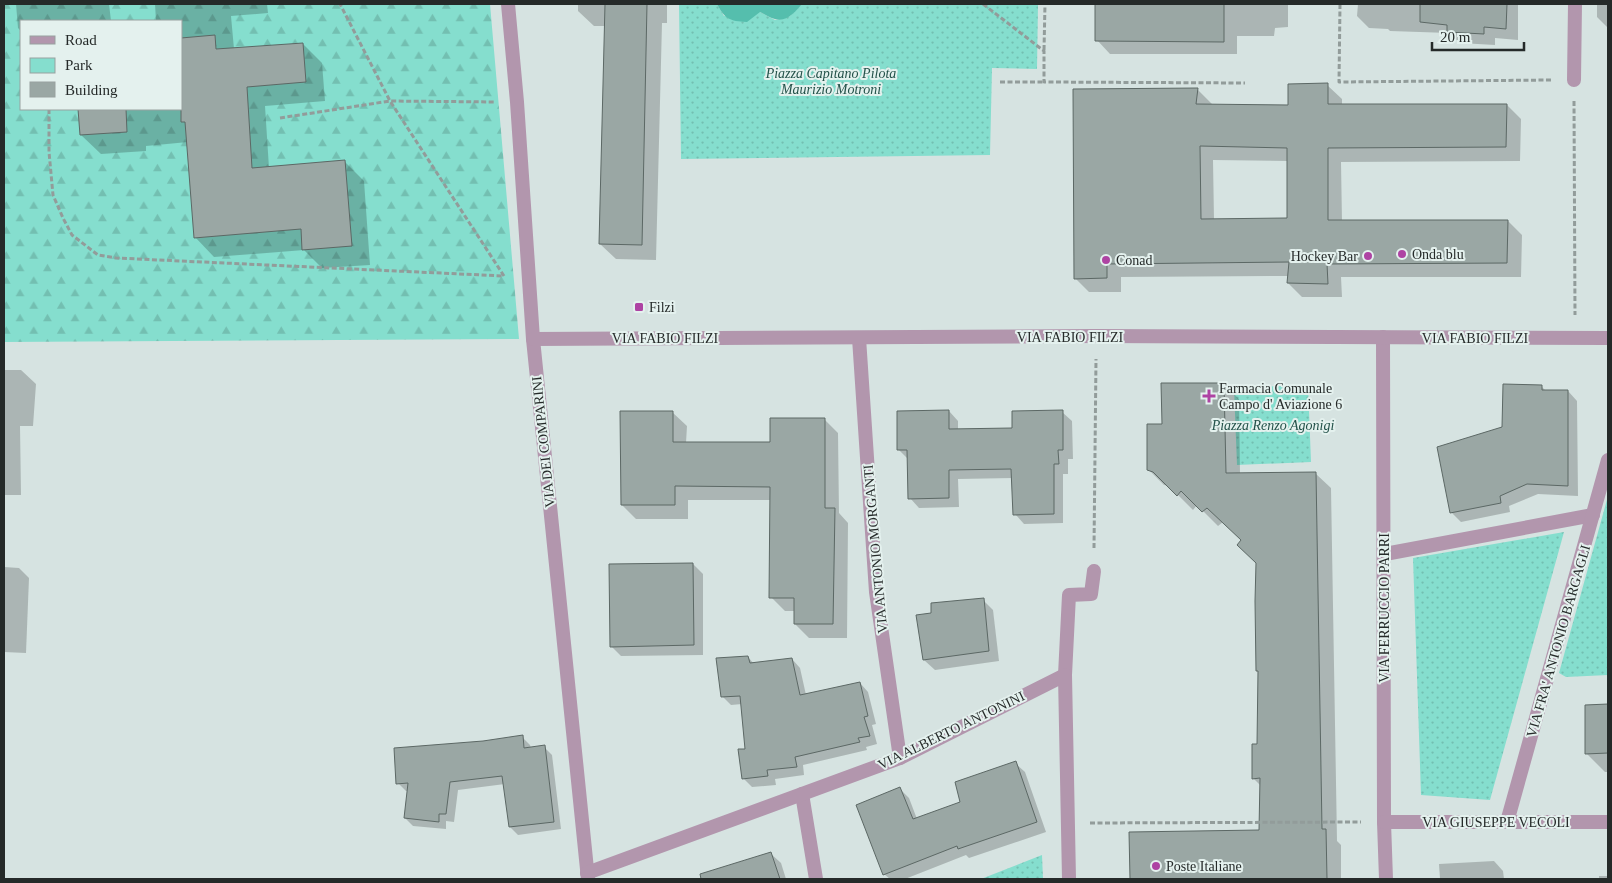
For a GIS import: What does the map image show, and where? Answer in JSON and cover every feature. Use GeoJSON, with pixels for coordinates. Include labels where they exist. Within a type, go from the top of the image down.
{"type":"FeatureCollection","features":[{"type":"Feature","properties":{"kind":"street","name":"VIA DEI COMPARINI"},"geometry":{"type":"LineString","coordinates":[[508,4],[533,339],[588,876]]}},
{"type":"Feature","properties":{"kind":"street"},"geometry":{"type":"LineString","coordinates":[[1574,80],[1575,4]]}},
{"type":"Feature","properties":{"kind":"street","name":"VIA FABIO FILZI"},"geometry":{"type":"LineString","coordinates":[[533,339],[1096,336],[1608,338]]}},
{"type":"Feature","properties":{"kind":"street","name":"VIA FERRUCCIO PARRI"},"geometry":{"type":"LineString","coordinates":[[1383,337],[1385,554],[1384,822],[1386,879]]}},
{"type":"Feature","properties":{"kind":"street","name":"VIA ANTONIO MORGANTI"},"geometry":{"type":"LineString","coordinates":[[859,338],[876,592],[900,758]]}},
{"type":"Feature","properties":{"kind":"street","name":"VIA FRA' ANTONIO BARGAGLI"},"geometry":{"type":"LineString","coordinates":[[1507,822],[1608,460]]}},
{"type":"Feature","properties":{"kind":"street"},"geometry":{"type":"LineString","coordinates":[[1385,554],[1593,515]]}},
{"type":"Feature","properties":{"kind":"street"},"geometry":{"type":"LineString","coordinates":[[1070,879],[1065,674],[1069,595],[1091,594],[1094,571]]}},
{"type":"Feature","properties":{"kind":"street","name":"VIA ALBERTO ANTONINI"},"geometry":{"type":"LineString","coordinates":[[588,876],[900,758],[1065,674]]}},
{"type":"Feature","properties":{"kind":"street"},"geometry":{"type":"LineString","coordinates":[[802,794],[816,879]]}},
{"type":"Feature","properties":{"kind":"street","name":"VIA GIUSEPPE VECOLI"},"geometry":{"type":"LineString","coordinates":[[1384,822],[1608,822]]}},
{"type":"Feature","properties":{"kind":"path"},"geometry":{"type":"LineString","coordinates":[[49,110],[49,152],[53,195],[62,218],[72,235],[98,255],[116,258],[504,276],[390,102],[340,4]]}},
{"type":"Feature","properties":{"kind":"path"},"geometry":{"type":"LineString","coordinates":[[983,4],[1044,51]]}},
{"type":"Feature","properties":{"kind":"path"},"geometry":{"type":"LineString","coordinates":[[1044,82],[1045,4]]}},
{"type":"Feature","properties":{"kind":"path"},"geometry":{"type":"LineString","coordinates":[[1340,4],[1339,82],[1574,80],[1575,338]]}},
{"type":"Feature","properties":{"kind":"path"},"geometry":{"type":"LineString","coordinates":[[1000,82],[1245,82]]}},
{"type":"Feature","properties":{"kind":"path"},"geometry":{"type":"LineString","coordinates":[[280,118],[390,102],[516,102]]}},
{"type":"Feature","properties":{"kind":"path"},"geometry":{"type":"LineString","coordinates":[[1094,571],[1096,336]]}},
{"type":"Feature","properties":{"kind":"path"},"geometry":{"type":"LineString","coordinates":[[1068,823],[1384,822]]}},
{"type":"Feature","properties":{"kind":"green space"},"geometry":{"type":"Polygon","coordinates":[[[4,4],[490,4],[519,339],[4,342],[4,4]]]}},
{"type":"Feature","properties":{"kind":"green space","name":"Piazza Capitano Pilota Maurizio Motroni"},"geometry":{"type":"Polygon","coordinates":[[[679,4],[717,4],[724,16],[760,12],[775,20],[790,16],[802,4],[1038,4],[1037,69],[992,68],[990,155],[681,159],[679,4]]]}},
{"type":"Feature","properties":{"kind":"green space","name":"Piazza Renzo Agonigi"},"geometry":{"type":"Polygon","coordinates":[[[1308,385],[1311,462],[1237,465],[1234,388],[1308,385]]]}},
{"type":"Feature","properties":{"kind":"green space"},"geometry":{"type":"Polygon","coordinates":[[[1608,496],[1608,675],[1566,677],[1559,673],[1608,496]]]}},
{"type":"Feature","properties":{"kind":"green space"},"geometry":{"type":"Polygon","coordinates":[[[1564,532],[1490,800],[1421,795],[1413,558],[1564,532]]]}},
{"type":"Feature","properties":{"kind":"green space"},"geometry":{"type":"Polygon","coordinates":[[[1042,855],[1043,879],[981,879],[1042,855]]]}},
{"type":"Feature","properties":{"kind":"shaded area"},"geometry":{"type":"Polygon","coordinates":[[[717,4],[802,4],[787,18],[779,20],[760,12],[747,22],[728,18],[717,4]]]}},
{"type":"Feature","properties":{"kind":"building"},"geometry":{"type":"Polygon","coordinates":[[[605,4],[647,4],[642,245],[599,244],[605,4]]]}},
{"type":"Feature","properties":{"kind":"building"},"geometry":{"type":"Polygon","coordinates":[[[1095,4],[1224,4],[1224,42],[1095,41],[1095,4]]]}},
{"type":"Feature","properties":{"kind":"building"},"geometry":{"type":"Polygon","coordinates":[[[1420,4],[1507,4],[1506,29],[1484,27],[1484,34],[1447,32],[1447,25],[1420,22],[1420,4]]]}},
{"type":"Feature","properties":{"kind":"building"},"geometry":{"type":"Polygon","coordinates":[[[215,35],[216,49],[303,43],[306,82],[247,87],[252,168],[345,160],[352,246],[302,250],[301,229],[194,238],[185,122],[181,122],[182,38],[215,35]]]}},
{"type":"Feature","properties":{"kind":"building"},"geometry":{"type":"Polygon","coordinates":[[[1328,83],[1328,104],[1507,104],[1506,147],[1328,148],[1328,220],[1508,220],[1507,263],[1327,264],[1328,284],[1287,283],[1289,262],[1107,264],[1107,278],[1074,279],[1073,89],[1198,88],[1196,104],[1288,105],[1288,84],[1328,83]],[[1200,146],[1201,219],[1287,218],[1287,148],[1200,146]]]}},
{"type":"Feature","properties":{"kind":"building"},"geometry":{"type":"Polygon","coordinates":[[[78,110],[126,110],[127,132],[80,135],[78,110]]]}},
{"type":"Feature","properties":{"kind":"building"},"geometry":{"type":"Polygon","coordinates":[[[1161,383],[1224,383],[1226,473],[1316,472],[1322,829],[1326,829],[1327,879],[1130,879],[1129,832],[1259,830],[1260,778],[1252,779],[1252,744],[1257,744],[1256,563],[1237,545],[1241,540],[1207,508],[1202,512],[1181,491],[1177,496],[1153,472],[1147,470],[1147,424],[1162,424],[1161,383]]]}},
{"type":"Feature","properties":{"kind":"building"},"geometry":{"type":"Polygon","coordinates":[[[1503,384],[1542,385],[1542,390],[1568,390],[1568,486],[1527,484],[1500,496],[1501,503],[1450,513],[1437,447],[1502,427],[1503,384]]]}},
{"type":"Feature","properties":{"kind":"building"},"geometry":{"type":"Polygon","coordinates":[[[949,410],[949,429],[1012,428],[1012,411],[1063,410],[1063,450],[1058,450],[1059,464],[1054,464],[1054,514],[1013,515],[1011,469],[949,470],[949,498],[908,499],[907,450],[897,450],[897,411],[949,410]]]}},
{"type":"Feature","properties":{"kind":"building"},"geometry":{"type":"Polygon","coordinates":[[[620,411],[673,411],[673,442],[770,442],[770,418],[825,418],[825,508],[835,508],[833,624],[794,624],[794,598],[769,598],[770,487],[675,486],[675,505],[621,505],[620,411]]]}},
{"type":"Feature","properties":{"kind":"building"},"geometry":{"type":"Polygon","coordinates":[[[693,563],[694,645],[610,647],[609,564],[693,563]]]}},
{"type":"Feature","properties":{"kind":"building"},"geometry":{"type":"Polygon","coordinates":[[[984,598],[989,651],[923,660],[916,615],[931,613],[931,603],[984,598]]]}},
{"type":"Feature","properties":{"kind":"building"},"geometry":{"type":"Polygon","coordinates":[[[748,656],[750,663],[792,658],[800,695],[860,682],[868,716],[864,717],[870,736],[858,738],[860,742],[795,757],[797,767],[767,770],[768,776],[742,779],[738,749],[745,749],[740,696],[721,697],[716,658],[748,656]]]}},
{"type":"Feature","properties":{"kind":"building"},"geometry":{"type":"Polygon","coordinates":[[[1608,704],[1608,753],[1585,754],[1585,705],[1608,704]]]}},
{"type":"Feature","properties":{"kind":"building"},"geometry":{"type":"Polygon","coordinates":[[[523,735],[524,748],[545,745],[554,822],[509,827],[502,776],[450,782],[446,814],[439,814],[439,822],[404,818],[408,783],[396,784],[394,748],[483,741],[523,735]]]}},
{"type":"Feature","properties":{"kind":"building"},"geometry":{"type":"Polygon","coordinates":[[[1016,761],[1037,822],[958,849],[957,846],[883,875],[856,805],[900,787],[913,819],[960,802],[955,782],[1016,761]]]}},
{"type":"Feature","properties":{"kind":"building"},"geometry":{"type":"Polygon","coordinates":[[[771,852],[780,879],[701,879],[700,874],[771,852]]]}},
{"type":"Feature","properties":{"kind":"place","name":"Onda blu"},"geometry":{"type":"Point","coordinates":[1402,254]}},
{"type":"Feature","properties":{"kind":"place","name":"Hockey Bar"},"geometry":{"type":"Point","coordinates":[1368,256]}},
{"type":"Feature","properties":{"kind":"place","name":"Conad"},"geometry":{"type":"Point","coordinates":[1106,260]}},
{"type":"Feature","properties":{"kind":"place","name":"Filzi"},"geometry":{"type":"Point","coordinates":[639,307]}},
{"type":"Feature","properties":{"kind":"place","name":"Farmacia Comunale Campo d' Aviazione 6"},"geometry":{"type":"Point","coordinates":[1209,396]}},
{"type":"Feature","properties":{"kind":"place","name":"Poste Italiane"},"geometry":{"type":"Point","coordinates":[1156,866]}}]}
